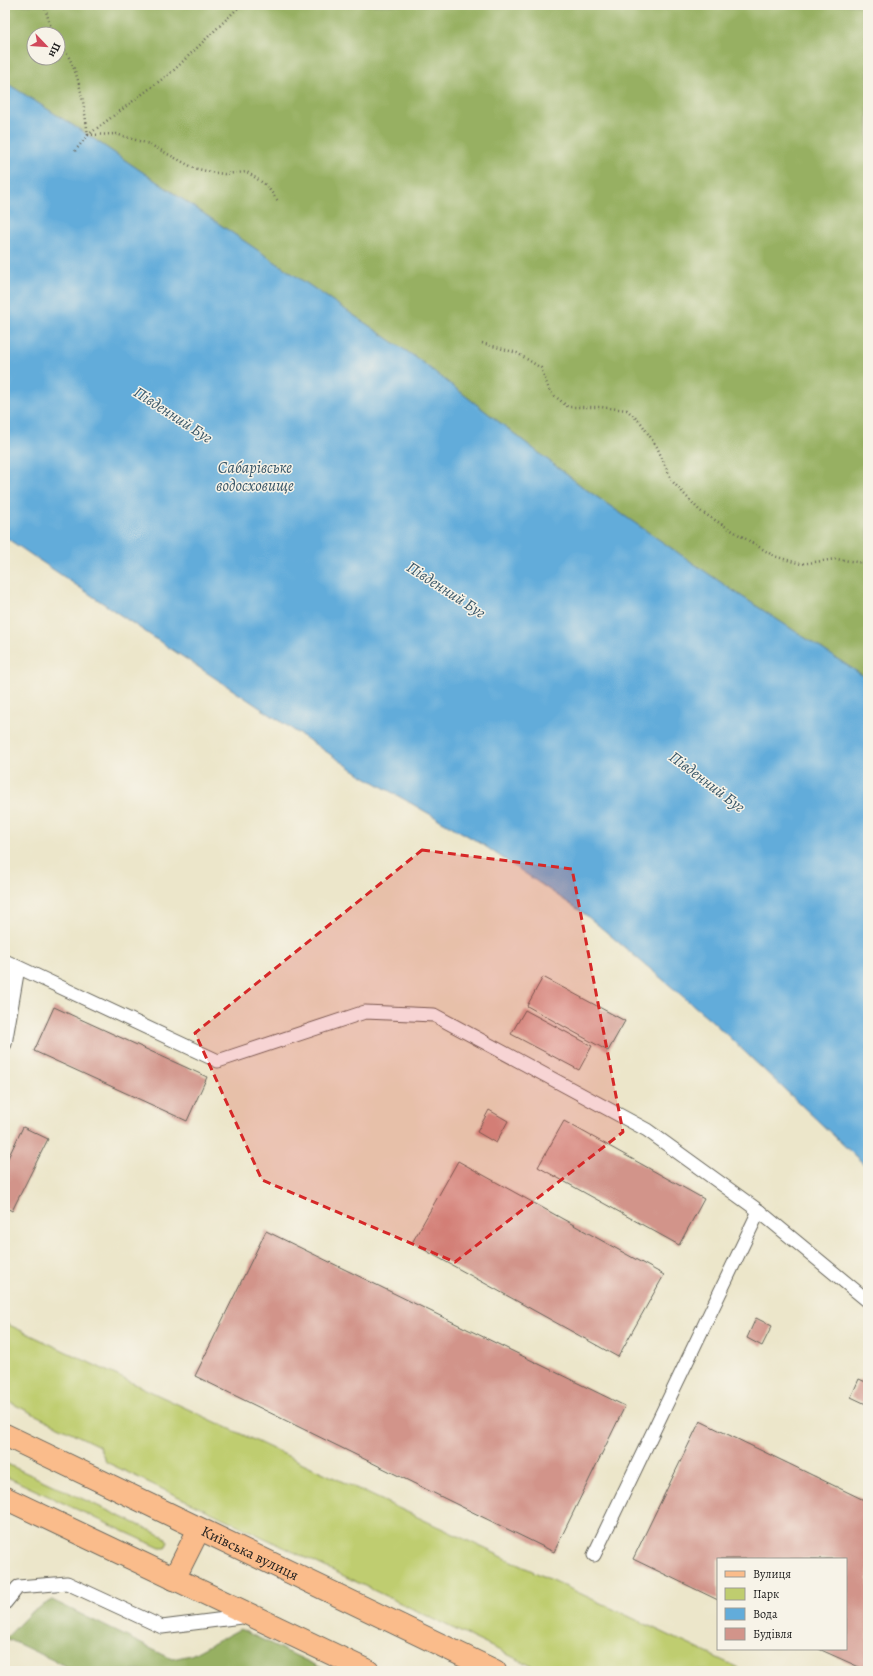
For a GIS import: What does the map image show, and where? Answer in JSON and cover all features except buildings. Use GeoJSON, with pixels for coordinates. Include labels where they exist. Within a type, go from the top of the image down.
{"type":"FeatureCollection","features":[{"type":"Feature","properties":{"kind":"main road","name":"Київська вулиця"},"geometry":{"type":"LineString","coordinates":[[5,1435],[495,1671]]}},
{"type":"Feature","properties":{"kind":"main road"},"geometry":{"type":"LineString","coordinates":[[5,1498],[368,1671]]}},
{"type":"Feature","properties":{"kind":"main road"},"geometry":{"type":"LineString","coordinates":[[174,1579],[198,1529]]}},
{"type":"Feature","properties":{"kind":"lane"},"geometry":{"type":"LineString","coordinates":[[5,961],[218,1061],[365,1012],[434,1015],[648,1130],[759,1211],[868,1302]]}},
{"type":"Feature","properties":{"kind":"lane"},"geometry":{"type":"LineString","coordinates":[[5,1044],[18,968]]}},
{"type":"Feature","properties":{"kind":"lane"},"geometry":{"type":"LineString","coordinates":[[594,1555],[759,1211]]}},
{"type":"Feature","properties":{"kind":"lane"},"geometry":{"type":"LineString","coordinates":[[5,1603],[18,1587],[67,1583],[162,1627],[252,1616]]}},
{"type":"Feature","properties":{"kind":"path"},"geometry":{"type":"LineString","coordinates":[[44,5],[51,26]]}},
{"type":"Feature","properties":{"kind":"path"},"geometry":{"type":"LineString","coordinates":[[76,151],[88,135],[173,71],[241,5]]}},
{"type":"Feature","properties":{"kind":"path"},"geometry":{"type":"LineString","coordinates":[[66,51],[79,81],[88,135]]}},
{"type":"Feature","properties":{"kind":"path"},"geometry":{"type":"LineString","coordinates":[[88,135],[116,134],[149,144],[194,168],[210,172],[224,174],[247,172],[266,185],[278,201]]}},
{"type":"Feature","properties":{"kind":"path"},"geometry":{"type":"LineString","coordinates":[[482,343],[517,353],[540,368],[550,392],[568,407],[600,407],[627,410],[641,422],[657,447],[672,481],[700,511],[774,556],[801,564],[836,559],[864,563],[868,568]]}},
{"type":"Feature","properties":{"kind":"highlighted area"},"geometry":{"type":"Polygon","coordinates":[[[422,850],[572,869],[623,1132],[455,1262],[262,1180],[195,1033],[422,850]]]}},
{"type":"Feature","properties":{"kind":"green space"},"geometry":{"type":"Polygon","coordinates":[[[5,5],[868,5],[868,679],[732,590],[584,488],[418,359],[88,135],[5,82],[5,5]]]}},
{"type":"Feature","properties":{"kind":"green space"},"geometry":{"type":"Polygon","coordinates":[[[5,1323],[745,1671],[542,1671],[106,1462],[99,1446],[5,1400],[5,1323]]]}},
{"type":"Feature","properties":{"kind":"green space"},"geometry":{"type":"Polygon","coordinates":[[[5,1463],[165,1537],[168,1542],[165,1548],[160,1548],[5,1476],[5,1463]]]}},
{"type":"Feature","properties":{"kind":"green space"},"geometry":{"type":"Polygon","coordinates":[[[52,1600],[172,1659],[191,1655],[240,1629],[328,1671],[76,1671],[6,1638],[30,1613],[52,1600]]]}},
{"type":"Feature","properties":{"kind":"water","name":"Сабарівське водосховище"},"geometry":{"type":"Polygon","coordinates":[[[5,82],[88,135],[418,359],[584,488],[732,590],[868,679],[868,1168],[711,1020],[586,915],[482,844],[360,774],[5,537],[5,82]]]}},
{"type":"Feature","properties":{"kind":"water label","name":"Південний Буг"},"geometry":{"type":"Point","coordinates":[173,415]}},
{"type":"Feature","properties":{"kind":"water label","name":"Південний Буг"},"geometry":{"type":"Point","coordinates":[446,590]}},
{"type":"Feature","properties":{"kind":"water label","name":"Південний Буг"},"geometry":{"type":"Point","coordinates":[707,782]}}]}
